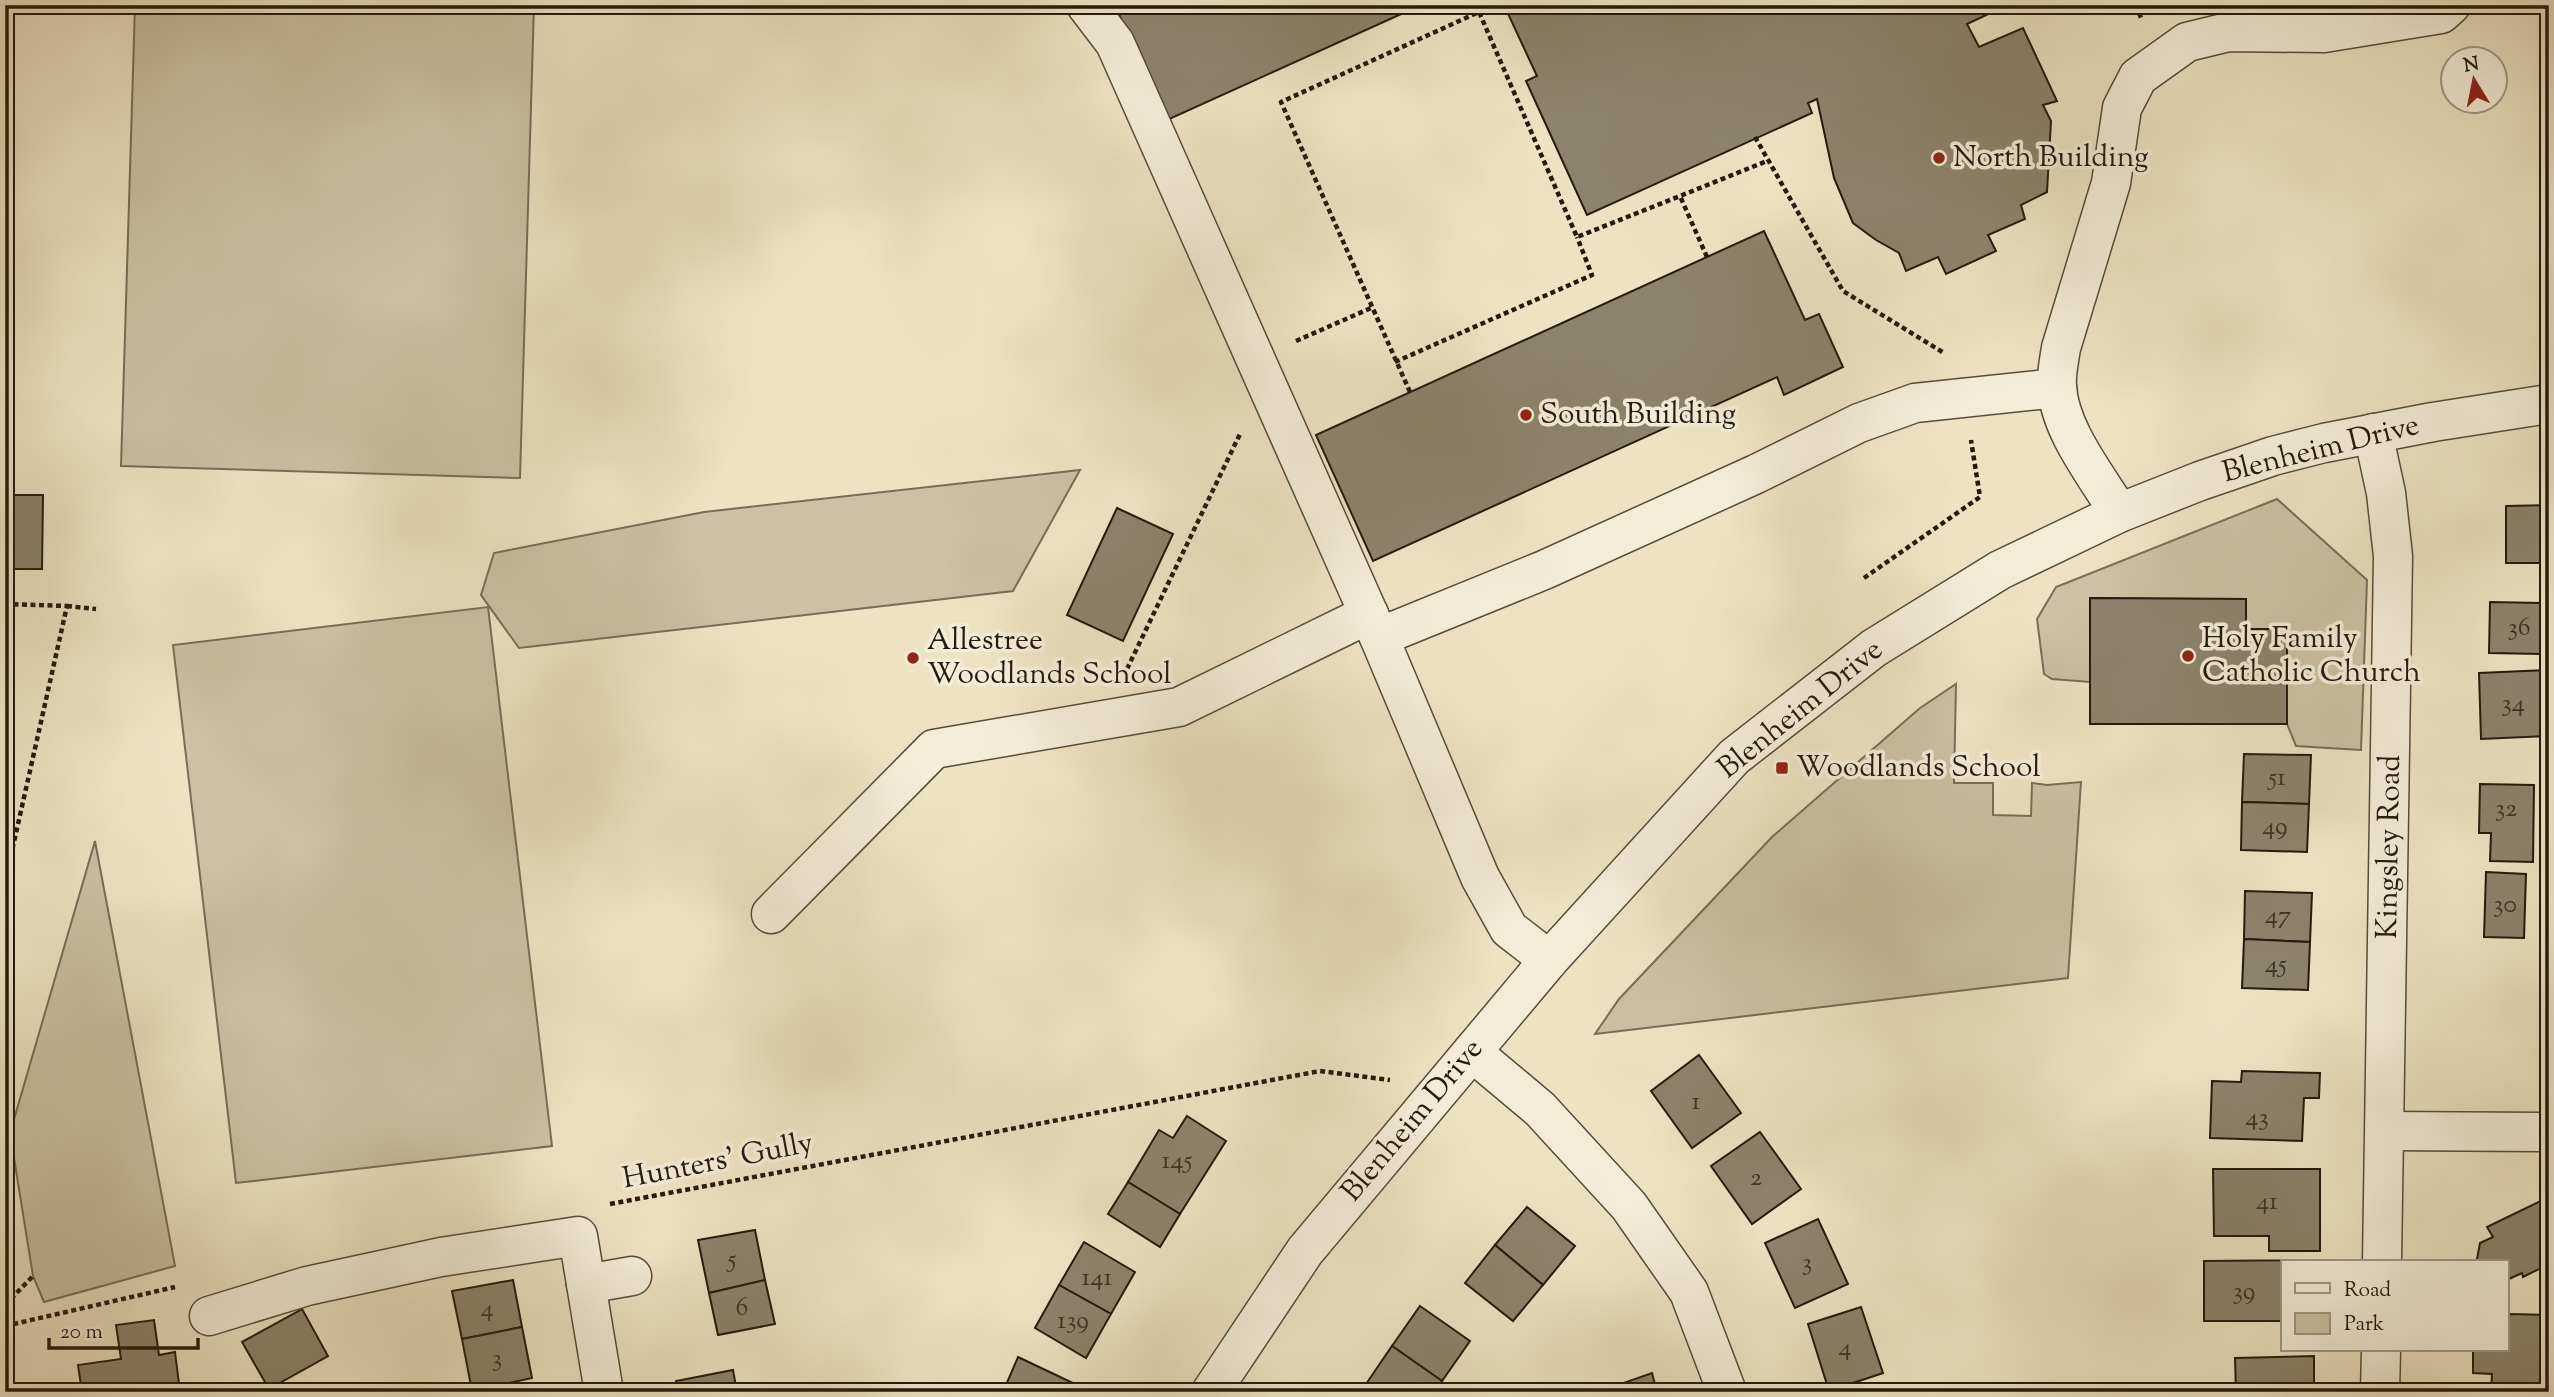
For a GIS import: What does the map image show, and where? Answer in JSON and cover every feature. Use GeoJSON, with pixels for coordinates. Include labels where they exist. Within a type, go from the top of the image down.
{"type":"FeatureCollection","features":[{"type":"Feature","properties":{"kind":"street"},"geometry":{"type":"LineString","coordinates":[[1086,5],[1115,43],[1374,626],[1480,877],[1509,929],[1549,960]]}},
{"type":"Feature","properties":{"kind":"street"},"geometry":{"type":"LineString","coordinates":[[2119,513],[2064,421],[2057,388],[2061,348],[2111,183],[2122,108],[2138,77],[2225,19],[2325,33],[2441,13],[2451,5]]}},
{"type":"Feature","properties":{"kind":"street"},"geometry":{"type":"LineString","coordinates":[[771,914],[934,749],[1179,707],[1374,626],[1544,570],[1756,474],[1859,423],[1915,403],[2057,388]]}},
{"type":"Feature","properties":{"kind":"street","name":"Blenheim Drive"},"geometry":{"type":"LineString","coordinates":[[1212,1392],[1305,1251],[1549,960],[1734,757],[1874,648],[2000,570],[2119,513],[2273,456],[2373,433],[2549,404]]}},
{"type":"Feature","properties":{"kind":"street","name":"Kingsley Road"},"geometry":{"type":"LineString","coordinates":[[2373,433],[2386,493],[2393,556],[2382,1260]]}},
{"type":"Feature","properties":{"kind":"street"},"geometry":{"type":"LineString","coordinates":[[1472,1052],[1540,1110],[1629,1206],[1689,1292],[1727,1392]]}},
{"type":"Feature","properties":{"kind":"street"},"geometry":{"type":"LineString","coordinates":[[2385,1131],[2549,1132]]}},
{"type":"Feature","properties":{"kind":"street"},"geometry":{"type":"LineString","coordinates":[[209,1317],[307,1286],[441,1257],[578,1237],[604,1392]]}},
{"type":"Feature","properties":{"kind":"street"},"geometry":{"type":"LineString","coordinates":[[586,1284],[632,1276]]}},
{"type":"Feature","properties":{"kind":"street"},"geometry":{"type":"LineString","coordinates":[[2380,1392],[2381,1352]]}},
{"type":"Feature","properties":{"kind":"path"},"geometry":{"type":"LineString","coordinates":[[1395,362],[1592,275],[1479,12],[1281,102],[1395,362],[1410,392]]}},
{"type":"Feature","properties":{"kind":"path"},"geometry":{"type":"LineString","coordinates":[[1755,137],[1843,290],[1965,366],[1966,398],[1980,496],[1864,578]]}},
{"type":"Feature","properties":{"kind":"path"},"geometry":{"type":"LineString","coordinates":[[1577,237],[1767,161]]}},
{"type":"Feature","properties":{"kind":"path"},"geometry":{"type":"LineString","coordinates":[[1680,196],[1707,257]]}},
{"type":"Feature","properties":{"kind":"path"},"geometry":{"type":"LineString","coordinates":[[1256,359],[1371,308]]}},
{"type":"Feature","properties":{"kind":"path"},"geometry":{"type":"LineString","coordinates":[[1122,679],[1241,431]]}},
{"type":"Feature","properties":{"kind":"path"},"geometry":{"type":"LineString","coordinates":[[5,604],[96,609]]}},
{"type":"Feature","properties":{"kind":"path"},"geometry":{"type":"LineString","coordinates":[[5,883],[67,606]]}},
{"type":"Feature","properties":{"kind":"path","name":"Hunters' Gully"},"geometry":{"type":"LineString","coordinates":[[606,1204],[1320,1071],[1442,1087]]}},
{"type":"Feature","properties":{"kind":"path"},"geometry":{"type":"LineString","coordinates":[[5,1305],[33,1276]]}},
{"type":"Feature","properties":{"kind":"path"},"geometry":{"type":"LineString","coordinates":[[5,1326],[181,1286]]}},
{"type":"Feature","properties":{"kind":"green space"},"geometry":{"type":"Polygon","coordinates":[[[135,5],[534,5],[520,478],[121,466],[135,5]]]}},
{"type":"Feature","properties":{"kind":"green space"},"geometry":{"type":"Polygon","coordinates":[[[1080,470],[1013,591],[519,648],[481,595],[494,553],[704,512],[1080,470]]]}},
{"type":"Feature","properties":{"kind":"green space"},"geometry":{"type":"Polygon","coordinates":[[[2277,499],[2367,580],[2361,750],[2296,746],[2287,724],[2287,629],[2246,629],[2245,599],[2090,598],[2090,682],[2052,679],[2044,674],[2037,619],[2056,587],[2277,499]]]}},
{"type":"Feature","properties":{"kind":"green space"},"geometry":{"type":"Polygon","coordinates":[[[488,607],[552,1146],[236,1183],[173,645],[488,607]]]}},
{"type":"Feature","properties":{"kind":"green space"},"geometry":{"type":"Polygon","coordinates":[[[1956,684],[1954,783],[1993,783],[1993,815],[2031,816],[2032,783],[2047,785],[2081,782],[2068,978],[1595,1034],[1619,999],[1772,837],[1920,708],[1956,684]]]}},
{"type":"Feature","properties":{"kind":"green space"},"geometry":{"type":"Polygon","coordinates":[[[95,841],[175,1266],[44,1302],[33,1276],[10,1133],[95,841]]]}},
{"type":"Feature","properties":{"kind":"building"},"geometry":{"type":"Polygon","coordinates":[[[1115,5],[1421,5],[1165,121],[1115,5]]]}},
{"type":"Feature","properties":{"kind":"building","name":"North Building"},"geometry":{"type":"Polygon","coordinates":[[[1504,5],[1997,5],[1999,9],[1967,24],[1979,47],[2023,28],[2057,101],[2043,105],[2051,121],[2047,192],[2021,205],[2025,219],[1988,235],[1996,251],[1946,274],[1938,257],[1906,271],[1899,253],[1853,223],[1834,178],[1817,99],[1808,103],[1812,113],[1587,215],[1526,81],[1537,76],[1504,5]]]}},
{"type":"Feature","properties":{"kind":"building","name":"South Building"},"geometry":{"type":"Polygon","coordinates":[[[1764,231],[1805,320],[1819,314],[1843,367],[1784,395],[1777,377],[1373,561],[1316,435],[1764,231]]]}},
{"type":"Feature","properties":{"kind":"building"},"geometry":{"type":"Polygon","coordinates":[[[5,495],[43,495],[42,569],[5,569],[5,495]]]}},
{"type":"Feature","properties":{"kind":"building"},"geometry":{"type":"Polygon","coordinates":[[[2549,505],[2549,563],[2506,563],[2506,506],[2549,505]]]}},
{"type":"Feature","properties":{"kind":"building"},"geometry":{"type":"Polygon","coordinates":[[[1117,508],[1173,534],[1123,641],[1067,615],[1117,508]]]}},
{"type":"Feature","properties":{"kind":"building","name":"Holy Family Catholic Church"},"geometry":{"type":"Polygon","coordinates":[[[2090,598],[2246,599],[2246,629],[2287,629],[2287,724],[2090,724],[2090,598]]]}},
{"type":"Feature","properties":{"kind":"building"},"geometry":{"type":"Polygon","coordinates":[[[2490,602],[2549,603],[2549,654],[2489,653],[2490,602]]]}},
{"type":"Feature","properties":{"kind":"building"},"geometry":{"type":"Polygon","coordinates":[[[2545,670],[2547,736],[2481,739],[2479,673],[2545,670]]]}},
{"type":"Feature","properties":{"kind":"building"},"geometry":{"type":"Polygon","coordinates":[[[2244,754],[2311,755],[2309,804],[2242,802],[2244,754]]]}},
{"type":"Feature","properties":{"kind":"building"},"geometry":{"type":"Polygon","coordinates":[[[2480,784],[2534,785],[2533,862],[2490,861],[2491,833],[2479,833],[2480,784]]]}},
{"type":"Feature","properties":{"kind":"building"},"geometry":{"type":"Polygon","coordinates":[[[2242,802],[2309,804],[2307,852],[2241,850],[2242,802]]]}},
{"type":"Feature","properties":{"kind":"building"},"geometry":{"type":"Polygon","coordinates":[[[2486,872],[2526,874],[2524,938],[2484,937],[2486,872]]]}},
{"type":"Feature","properties":{"kind":"building"},"geometry":{"type":"Polygon","coordinates":[[[2245,891],[2312,893],[2310,942],[2244,939],[2245,891]]]}},
{"type":"Feature","properties":{"kind":"building"},"geometry":{"type":"Polygon","coordinates":[[[2244,939],[2310,942],[2308,990],[2242,988],[2244,939]]]}},
{"type":"Feature","properties":{"kind":"building"},"geometry":{"type":"Polygon","coordinates":[[[2549,984],[2549,1038],[2546,1037],[2549,984]]]}},
{"type":"Feature","properties":{"kind":"building"},"geometry":{"type":"Polygon","coordinates":[[[1699,1055],[1741,1113],[1692,1148],[1651,1091],[1699,1055]]]}},
{"type":"Feature","properties":{"kind":"building"},"geometry":{"type":"Polygon","coordinates":[[[2242,1071],[2320,1073],[2319,1098],[2304,1098],[2302,1141],[2210,1138],[2212,1081],[2241,1082],[2242,1071]]]}},
{"type":"Feature","properties":{"kind":"building"},"geometry":{"type":"Polygon","coordinates":[[[1187,1116],[1226,1141],[1180,1214],[1128,1182],[1159,1130],[1173,1138],[1187,1116]]]}},
{"type":"Feature","properties":{"kind":"building"},"geometry":{"type":"Polygon","coordinates":[[[1760,1132],[1801,1189],[1752,1224],[1711,1166],[1760,1132]]]}},
{"type":"Feature","properties":{"kind":"building"},"geometry":{"type":"Polygon","coordinates":[[[2213,1169],[2320,1169],[2320,1251],[2269,1251],[2269,1236],[2214,1236],[2213,1169]]]}},
{"type":"Feature","properties":{"kind":"building"},"geometry":{"type":"Polygon","coordinates":[[[1128,1182],[1180,1214],[1160,1247],[1108,1214],[1128,1182]]]}},
{"type":"Feature","properties":{"kind":"building"},"geometry":{"type":"Polygon","coordinates":[[[2549,1197],[2549,1264],[2523,1277],[2522,1273],[2508,1280],[2508,1260],[2477,1259],[2480,1243],[2493,1237],[2487,1227],[2549,1197]]]}},
{"type":"Feature","properties":{"kind":"building"},"geometry":{"type":"Polygon","coordinates":[[[1527,1207],[1575,1246],[1543,1285],[1495,1245],[1527,1207]]]}},
{"type":"Feature","properties":{"kind":"building"},"geometry":{"type":"Polygon","coordinates":[[[1818,1219],[1848,1284],[1795,1308],[1765,1243],[1818,1219]]]}},
{"type":"Feature","properties":{"kind":"building"},"geometry":{"type":"Polygon","coordinates":[[[755,1230],[765,1280],[709,1293],[698,1240],[755,1230]]]}},
{"type":"Feature","properties":{"kind":"building"},"geometry":{"type":"Polygon","coordinates":[[[1084,1242],[1135,1272],[1111,1314],[1059,1285],[1084,1242]]]}},
{"type":"Feature","properties":{"kind":"building"},"geometry":{"type":"Polygon","coordinates":[[[1495,1245],[1543,1285],[1513,1321],[1465,1283],[1495,1245]]]}},
{"type":"Feature","properties":{"kind":"building"},"geometry":{"type":"Polygon","coordinates":[[[2281,1260],[2281,1321],[2204,1321],[2204,1261],[2281,1260]]]}},
{"type":"Feature","properties":{"kind":"building"},"geometry":{"type":"Polygon","coordinates":[[[513,1280],[522,1327],[462,1339],[452,1291],[513,1280]]]}},
{"type":"Feature","properties":{"kind":"building"},"geometry":{"type":"Polygon","coordinates":[[[765,1280],[775,1324],[718,1335],[709,1293],[765,1280]]]}},
{"type":"Feature","properties":{"kind":"building"},"geometry":{"type":"Polygon","coordinates":[[[1059,1285],[1111,1314],[1086,1358],[1035,1328],[1059,1285]]]}},
{"type":"Feature","properties":{"kind":"building"},"geometry":{"type":"Polygon","coordinates":[[[1420,1306],[1470,1341],[1442,1381],[1392,1346],[1420,1306]]]}},
{"type":"Feature","properties":{"kind":"building"},"geometry":{"type":"Polygon","coordinates":[[[1861,1307],[1883,1373],[1829,1391],[1808,1324],[1861,1307]]]}},
{"type":"Feature","properties":{"kind":"building"},"geometry":{"type":"Polygon","coordinates":[[[302,1309],[328,1356],[269,1389],[242,1342],[302,1309]]]}},
{"type":"Feature","properties":{"kind":"building"},"geometry":{"type":"Polygon","coordinates":[[[2508,1314],[2549,1315],[2549,1392],[2491,1392],[2492,1374],[2473,1373],[2473,1352],[2508,1352],[2508,1314]]]}},
{"type":"Feature","properties":{"kind":"building"},"geometry":{"type":"Polygon","coordinates":[[[154,1320],[159,1355],[175,1352],[180,1392],[82,1392],[78,1365],[121,1359],[116,1325],[154,1320]]]}},
{"type":"Feature","properties":{"kind":"building"},"geometry":{"type":"Polygon","coordinates":[[[522,1327],[532,1378],[472,1391],[462,1339],[522,1327]]]}},
{"type":"Feature","properties":{"kind":"building"},"geometry":{"type":"Polygon","coordinates":[[[1392,1346],[1442,1381],[1435,1392],[1371,1392],[1364,1387],[1392,1346]]]}},
{"type":"Feature","properties":{"kind":"building"},"geometry":{"type":"Polygon","coordinates":[[[2314,1356],[2314,1392],[2236,1392],[2235,1358],[2314,1356]]]}},
{"type":"Feature","properties":{"kind":"building"},"geometry":{"type":"Polygon","coordinates":[[[1018,1357],[1075,1384],[1071,1392],[1003,1392],[1018,1357]]]}},
{"type":"Feature","properties":{"kind":"building"},"geometry":{"type":"Polygon","coordinates":[[[733,1370],[737,1392],[678,1392],[676,1381],[733,1370]]]}},
{"type":"Feature","properties":{"kind":"building"},"geometry":{"type":"Polygon","coordinates":[[[1652,1373],[1657,1392],[1598,1392],[1652,1373]]]}},
{"type":"Feature","properties":{"kind":"place","name":"North Building"},"geometry":{"type":"Point","coordinates":[1939,158]}},
{"type":"Feature","properties":{"kind":"place","name":"South Building"},"geometry":{"type":"Point","coordinates":[1526,415]}},
{"type":"Feature","properties":{"kind":"place","name":"Holy Family Catholic Church"},"geometry":{"type":"Point","coordinates":[2188,656]}},
{"type":"Feature","properties":{"kind":"place","name":"Allestree Woodlands School"},"geometry":{"type":"Point","coordinates":[913,658]}},
{"type":"Feature","properties":{"kind":"place","name":"Woodlands School"},"geometry":{"type":"Point","coordinates":[1782,768]}}]}
